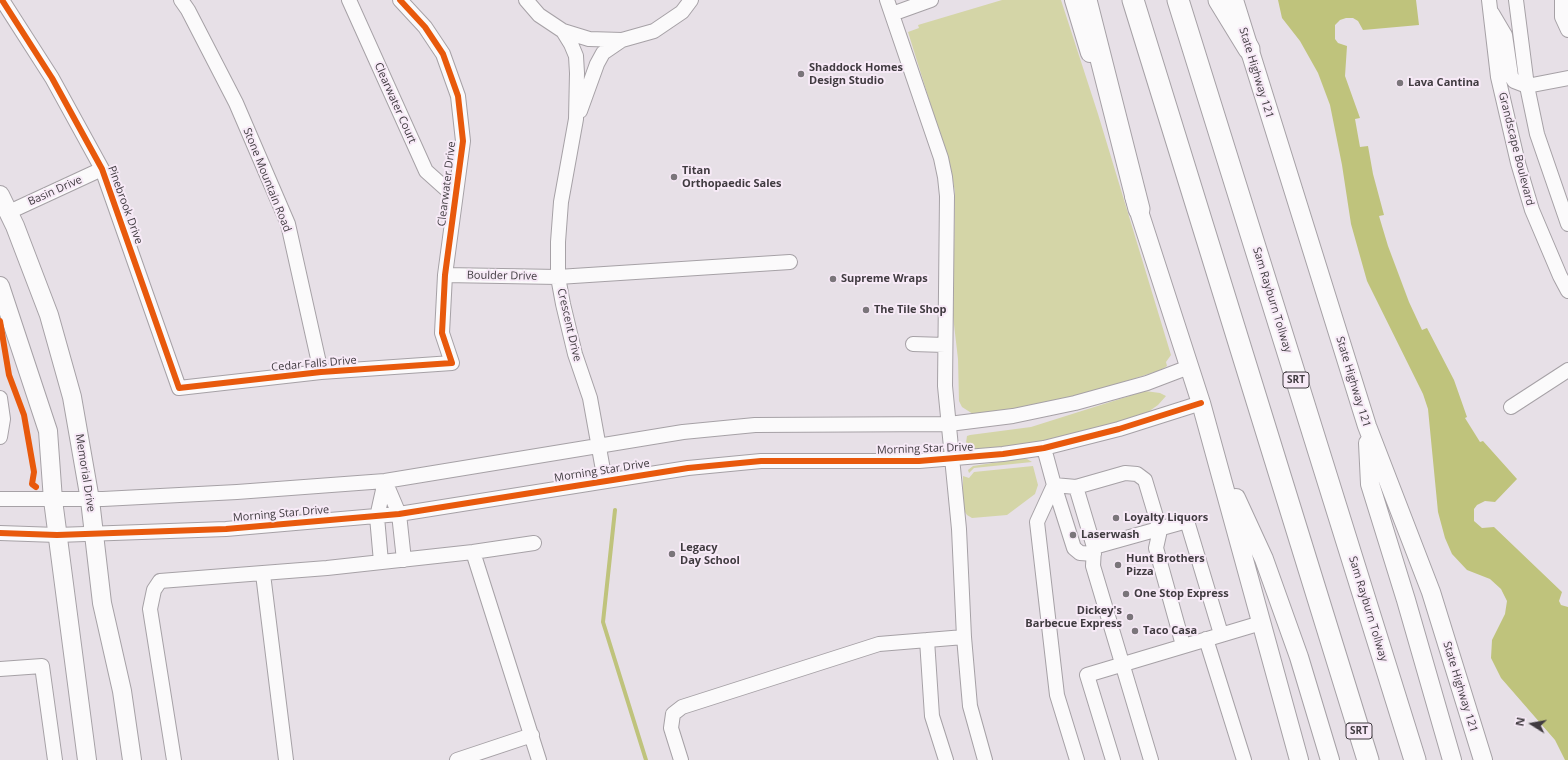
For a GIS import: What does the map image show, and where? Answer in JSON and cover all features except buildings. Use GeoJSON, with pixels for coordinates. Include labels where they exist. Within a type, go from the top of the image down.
{"type":"FeatureCollection","features":[{"type":"Feature","properties":{"kind":"highway"},"geometry":{"type":"LineString","coordinates":[[1086,0],[1138,209]]}},
{"type":"Feature","properties":{"kind":"highway","name":"SRT"},"geometry":{"type":"LineString","coordinates":[[1133,0],[1368,760]]}},
{"type":"Feature","properties":{"kind":"highway","name":"Sam Rayburn Tollway"},"geometry":{"type":"LineString","coordinates":[[1178,0],[1415,760]]}},
{"type":"Feature","properties":{"kind":"highway"},"geometry":{"type":"LineString","coordinates":[[1220,0],[1249,49]]}},
{"type":"Feature","properties":{"kind":"main road"},"geometry":{"type":"LineString","coordinates":[[1074,0],[1138,209],[1201,404],[1299,760]]}},
{"type":"Feature","properties":{"kind":"main road","name":"State Highway 121"},"geometry":{"type":"LineString","coordinates":[[1234,0],[1367,426],[1430,592],[1483,760]]}},
{"type":"Feature","properties":{"kind":"main road","name":"Memorial Drive"},"geometry":{"type":"LineString","coordinates":[[0,195],[9,212],[49,315],[72,397],[95,534],[102,603],[122,691],[132,760]]}},
{"type":"Feature","properties":{"kind":"main road"},"geometry":{"type":"LineString","coordinates":[[0,286],[48,431],[57,535],[87,760]]}},
{"type":"Feature","properties":{"kind":"main road"},"geometry":{"type":"LineString","coordinates":[[1367,426],[1370,484],[1406,600],[1452,760]]}},
{"type":"Feature","properties":{"kind":"main road"},"geometry":{"type":"LineString","coordinates":[[1213,446],[1264,559],[1299,657],[1330,760]]}},
{"type":"Feature","properties":{"kind":"street","name":"Pinebrook Drive"},"geometry":{"type":"LineString","coordinates":[[2,0],[52,78],[102,169],[179,388]]}},
{"type":"Feature","properties":{"kind":"street","name":"Stone Mountain Road"},"geometry":{"type":"LineString","coordinates":[[181,0],[188,10],[236,103],[288,224],[321,372]]}},
{"type":"Feature","properties":{"kind":"street","name":"Clearwater Court"},"geometry":{"type":"LineString","coordinates":[[349,0],[426,171],[455,197]]}},
{"type":"Feature","properties":{"kind":"street","name":"Clearwater Drive"},"geometry":{"type":"LineString","coordinates":[[400,0],[426,27],[443,54],[458,96],[463,141],[445,276],[442,333],[452,363]]}},
{"type":"Feature","properties":{"kind":"street"},"geometry":{"type":"LineString","coordinates":[[526,0],[539,15],[563,30],[589,39],[622,40],[654,31],[682,12],[692,0]]}},
{"type":"Feature","properties":{"kind":"street"},"geometry":{"type":"LineString","coordinates":[[887,0],[941,158],[945,177],[947,196],[945,386],[959,530],[964,637],[970,706],[985,760]]}},
{"type":"Feature","properties":{"kind":"street"},"geometry":{"type":"LineString","coordinates":[[892,14],[931,0]]}},
{"type":"Feature","properties":{"kind":"street"},"geometry":{"type":"LineString","coordinates":[[1516,0],[1527,86],[1537,134],[1568,224]]}},
{"type":"Feature","properties":{"kind":"street"},"geometry":{"type":"LineString","coordinates":[[1562,0],[1562,17],[1568,30]]}},
{"type":"Feature","properties":{"kind":"street"},"geometry":{"type":"LineString","coordinates":[[1489,4],[1505,35],[1511,76],[1519,84],[1527,86],[1568,78]]}},
{"type":"Feature","properties":{"kind":"street","name":"Grandscape Boulevard"},"geometry":{"type":"LineString","coordinates":[[1489,4],[1498,77],[1518,164],[1532,210],[1560,276],[1568,291]]}},
{"type":"Feature","properties":{"kind":"street","name":"Crescent Drive"},"geometry":{"type":"LineString","coordinates":[[563,30],[576,56],[578,73],[576,119],[561,202],[558,242],[558,277],[575,354],[590,398],[600,447],[604,481]]}},
{"type":"Feature","properties":{"kind":"street","name":"Crescent Drive"},"geometry":{"type":"LineString","coordinates":[[576,119],[589,89],[597,64],[603,53],[622,40]]}},
{"type":"Feature","properties":{"kind":"street","name":"Basin Drive"},"geometry":{"type":"LineString","coordinates":[[9,212],[102,169]]}},
{"type":"Feature","properties":{"kind":"street","name":"Boulder Drive"},"geometry":{"type":"LineString","coordinates":[[445,276],[558,277],[790,262]]}},
{"type":"Feature","properties":{"kind":"street"},"geometry":{"type":"LineString","coordinates":[[914,344],[945,345]]}},
{"type":"Feature","properties":{"kind":"street","name":"Cedar Falls Drive"},"geometry":{"type":"LineString","coordinates":[[179,388],[321,372],[452,363]]}},
{"type":"Feature","properties":{"kind":"street"},"geometry":{"type":"LineString","coordinates":[[0,499],[90,500],[237,492],[385,481],[600,447],[683,432],[755,425],[949,424],[1013,416],[1075,403],[1147,383],[1189,367]]}},
{"type":"Feature","properties":{"kind":"street"},"geometry":{"type":"LineString","coordinates":[[1511,406],[1568,370]]}},
{"type":"Feature","properties":{"kind":"street"},"geometry":{"type":"LineString","coordinates":[[0,398],[3,419],[0,437]]}},
{"type":"Feature","properties":{"kind":"street","name":"Morning Star Drive"},"geometry":{"type":"LineString","coordinates":[[0,533],[57,535],[226,529],[399,514],[688,468],[761,461],[952,460],[1044,448],[1119,429],[1201,404]]}},
{"type":"Feature","properties":{"kind":"street"},"geometry":{"type":"LineString","coordinates":[[1044,448],[1074,548],[1080,553],[1094,551],[1187,521],[1222,634]]}},
{"type":"Feature","properties":{"kind":"street"},"geometry":{"type":"LineString","coordinates":[[1054,485],[1076,487],[1125,473],[1137,474],[1146,483],[1160,530],[1156,548],[1183,645]]}},
{"type":"Feature","properties":{"kind":"street"},"geometry":{"type":"LineString","coordinates":[[385,481],[399,514],[404,560]]}},
{"type":"Feature","properties":{"kind":"street"},"geometry":{"type":"LineString","coordinates":[[381,562],[377,516],[385,481]]}},
{"type":"Feature","properties":{"kind":"street"},"geometry":{"type":"LineString","coordinates":[[1054,485],[1037,522],[1057,695],[1078,760]]}},
{"type":"Feature","properties":{"kind":"street"},"geometry":{"type":"LineString","coordinates":[[1076,487],[1094,551],[1093,566],[1151,760]]}},
{"type":"Feature","properties":{"kind":"street"},"geometry":{"type":"LineString","coordinates":[[174,760],[150,609],[154,590],[160,581],[263,574],[404,560],[534,543]]}},
{"type":"Feature","properties":{"kind":"street"},"geometry":{"type":"LineString","coordinates":[[473,552],[539,760]]}},
{"type":"Feature","properties":{"kind":"street"},"geometry":{"type":"LineString","coordinates":[[263,574],[286,760]]}},
{"type":"Feature","properties":{"kind":"street"},"geometry":{"type":"LineString","coordinates":[[1113,760],[1087,675],[1122,663],[1261,623]]}},
{"type":"Feature","properties":{"kind":"street"},"geometry":{"type":"LineString","coordinates":[[680,760],[671,728],[673,714],[682,707],[879,644],[964,637]]}},
{"type":"Feature","properties":{"kind":"street"},"geometry":{"type":"LineString","coordinates":[[1206,639],[1244,760]]}},
{"type":"Feature","properties":{"kind":"street"},"geometry":{"type":"LineString","coordinates":[[927,640],[932,716],[946,760]]}},
{"type":"Feature","properties":{"kind":"street"},"geometry":{"type":"LineString","coordinates":[[0,669],[42,666],[54,760]]}},
{"type":"Feature","properties":{"kind":"street"},"geometry":{"type":"LineString","coordinates":[[457,760],[532,735]]}},
{"type":"Feature","properties":{"kind":"shaded area"},"geometry":{"type":"Polygon","coordinates":[[[1002,0],[1061,0],[1098,114],[1171,355],[1166,362],[1167,366],[1161,370],[1082,395],[1013,409],[973,414],[962,407],[959,401],[958,359],[953,316],[955,192],[951,170],[908,32],[919,28],[918,25],[1002,0]]]}},
{"type":"Feature","properties":{"kind":"shaded area"},"geometry":{"type":"Polygon","coordinates":[[[1278,0],[1416,0],[1419,25],[1363,30],[1358,21],[1353,18],[1346,18],[1340,20],[1335,25],[1335,39],[1338,43],[1347,46],[1345,76],[1360,118],[1355,119],[1360,147],[1368,146],[1373,174],[1384,215],[1379,216],[1388,246],[1409,302],[1422,330],[1427,328],[1454,380],[1467,417],[1465,418],[1480,442],[1483,441],[1517,479],[1495,502],[1485,501],[1477,505],[1474,509],[1474,521],[1482,528],[1494,527],[1562,592],[1559,601],[1561,605],[1568,607],[1568,760],[1565,760],[1555,740],[1501,678],[1491,658],[1492,640],[1505,614],[1507,601],[1501,589],[1490,579],[1467,570],[1452,554],[1445,538],[1438,512],[1428,409],[1423,394],[1367,281],[1351,224],[1342,165],[1330,105],[1318,73],[1300,41],[1282,18],[1278,0]]]}},
{"type":"Feature","properties":{"kind":"shaded area"},"geometry":{"type":"Polygon","coordinates":[[[1145,391],[1160,393],[1166,396],[1158,405],[1148,412],[1109,425],[1036,442],[985,450],[976,450],[966,443],[967,436],[970,435],[1031,427],[1145,391]]]}},
{"type":"Feature","properties":{"kind":"shaded area"},"geometry":{"type":"Polygon","coordinates":[[[1027,459],[1032,462],[974,468],[969,473],[968,470],[973,466],[1027,459]]]}},
{"type":"Feature","properties":{"kind":"shaded area"},"geometry":{"type":"Polygon","coordinates":[[[1033,466],[1038,485],[1035,494],[1007,515],[972,518],[967,515],[963,509],[963,476],[969,478],[974,472],[1033,466]]]}},
{"type":"Feature","properties":{"kind":"waterway"},"geometry":{"type":"LineString","coordinates":[[615,510],[603,622],[646,760]]}},
{"type":"Feature","properties":{"kind":"cycle path"},"geometry":{"type":"LineString","coordinates":[[2,0],[52,78],[102,169],[179,388],[321,372],[452,363],[442,333],[445,275],[463,141],[458,96],[443,54],[425,27],[400,0]]}},
{"type":"Feature","properties":{"kind":"cycle path"},"geometry":{"type":"LineString","coordinates":[[0,321],[9,375],[24,415],[34,472],[32,484],[36,487]]}},
{"type":"Feature","properties":{"kind":"cycle path"},"geometry":{"type":"LineString","coordinates":[[0,533],[57,535],[226,529],[399,514],[688,468],[761,461],[919,461],[1003,454],[1044,448],[1119,429],[1201,403]]}},
{"type":"Feature","properties":{"kind":"place","name":"Shaddock Homes Design Studio"},"geometry":{"type":"Point","coordinates":[801,74]}},
{"type":"Feature","properties":{"kind":"place","name":"Lava Cantina"},"geometry":{"type":"Point","coordinates":[1400,83]}},
{"type":"Feature","properties":{"kind":"place","name":"Titan Orthopaedic Sales"},"geometry":{"type":"Point","coordinates":[674,177]}},
{"type":"Feature","properties":{"kind":"place","name":"Supreme Wraps"},"geometry":{"type":"Point","coordinates":[833,279]}},
{"type":"Feature","properties":{"kind":"place","name":"The Tile Shop"},"geometry":{"type":"Point","coordinates":[866,310]}},
{"type":"Feature","properties":{"kind":"place","name":"Loyalty Liquors"},"geometry":{"type":"Point","coordinates":[1116,518]}},
{"type":"Feature","properties":{"kind":"place","name":"Laserwash"},"geometry":{"type":"Point","coordinates":[1073,535]}},
{"type":"Feature","properties":{"kind":"place","name":"Legacy Day School"},"geometry":{"type":"Point","coordinates":[672,554]}},
{"type":"Feature","properties":{"kind":"place","name":"Hunt Brothers Pizza"},"geometry":{"type":"Point","coordinates":[1118,565]}},
{"type":"Feature","properties":{"kind":"place","name":"One Stop Express"},"geometry":{"type":"Point","coordinates":[1126,594]}},
{"type":"Feature","properties":{"kind":"place","name":"Dickey's Barbecue Express"},"geometry":{"type":"Point","coordinates":[1130,617]}},
{"type":"Feature","properties":{"kind":"place","name":"Taco Casa"},"geometry":{"type":"Point","coordinates":[1135,631]}}]}
